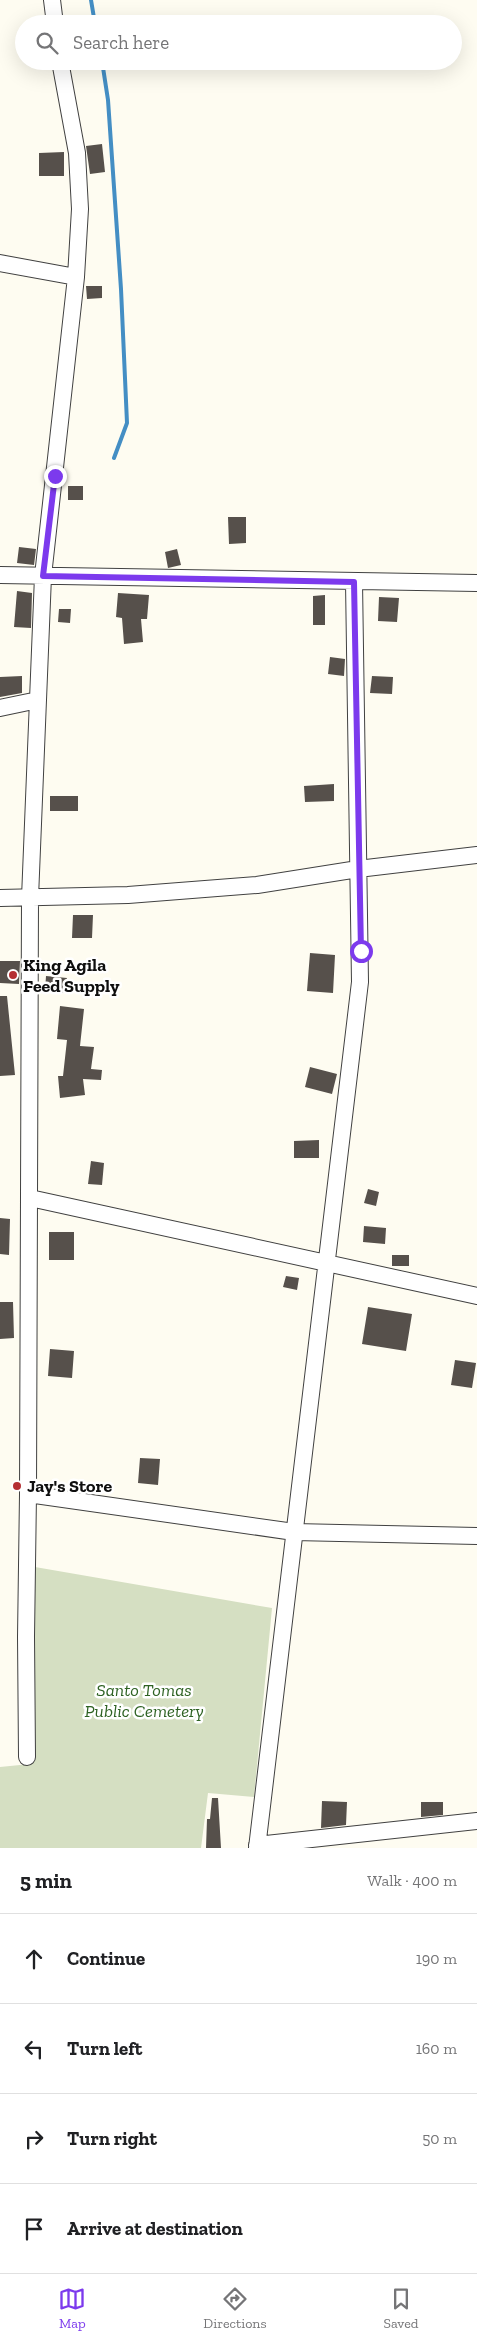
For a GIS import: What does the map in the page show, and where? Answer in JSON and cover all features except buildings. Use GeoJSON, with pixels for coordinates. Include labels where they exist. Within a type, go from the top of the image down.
{"type":"FeatureCollection","features":[{"type":"Feature","properties":{"kind":"street"},"geometry":{"type":"LineString","coordinates":[[52,0],[54,15]]}},
{"type":"Feature","properties":{"kind":"street"},"geometry":{"type":"LineString","coordinates":[[27,1757],[30,898],[43,576],[76,277],[80,209],[77,153],[62,70]]}},
{"type":"Feature","properties":{"kind":"street"},"geometry":{"type":"LineString","coordinates":[[0,263],[76,277]]}},
{"type":"Feature","properties":{"kind":"street"},"geometry":{"type":"LineString","coordinates":[[0,576],[477,583]]}},
{"type":"Feature","properties":{"kind":"street"},"geometry":{"type":"LineString","coordinates":[[354,582],[360,982],[257,1847],[477,1821],[477,1830]]}},
{"type":"Feature","properties":{"kind":"street"},"geometry":{"type":"LineString","coordinates":[[0,708],[38,700]]}},
{"type":"Feature","properties":{"kind":"street"},"geometry":{"type":"LineString","coordinates":[[0,898],[128,895],[257,885],[358,869],[477,855]]}},
{"type":"Feature","properties":{"kind":"street"},"geometry":{"type":"LineString","coordinates":[[30,1198],[327,1261],[477,1296]]}},
{"type":"Feature","properties":{"kind":"street"},"geometry":{"type":"LineString","coordinates":[[28,1494],[294,1532],[477,1536]]}},
{"type":"Feature","properties":{"kind":"green space","name":"Santo Tomas Public Cemetery"},"geometry":{"type":"Polygon","coordinates":[[[35,1567],[272,1608],[254,1797],[208,1793],[201,1848],[0,1848],[0,1767],[30,1764],[35,1567]]]}},
{"type":"Feature","properties":{"kind":"waterway"},"geometry":{"type":"LineString","coordinates":[[91,0],[94,15]]}},
{"type":"Feature","properties":{"kind":"waterway"},"geometry":{"type":"LineString","coordinates":[[103,70],[108,100],[121,289],[127,423],[114,458]]}},
{"type":"Feature","properties":{"kind":"place","name":"King Agila Feed Supply"},"geometry":{"type":"Point","coordinates":[13,975]}},
{"type":"Feature","properties":{"kind":"place","name":"Jay's Store"},"geometry":{"type":"Point","coordinates":[17,1486]}},
{"type":"Feature","properties":{"kind":"route"},"geometry":{"type":"LineString","coordinates":[[55,476],[43,576],[354,582],[361,951]]}}]}
